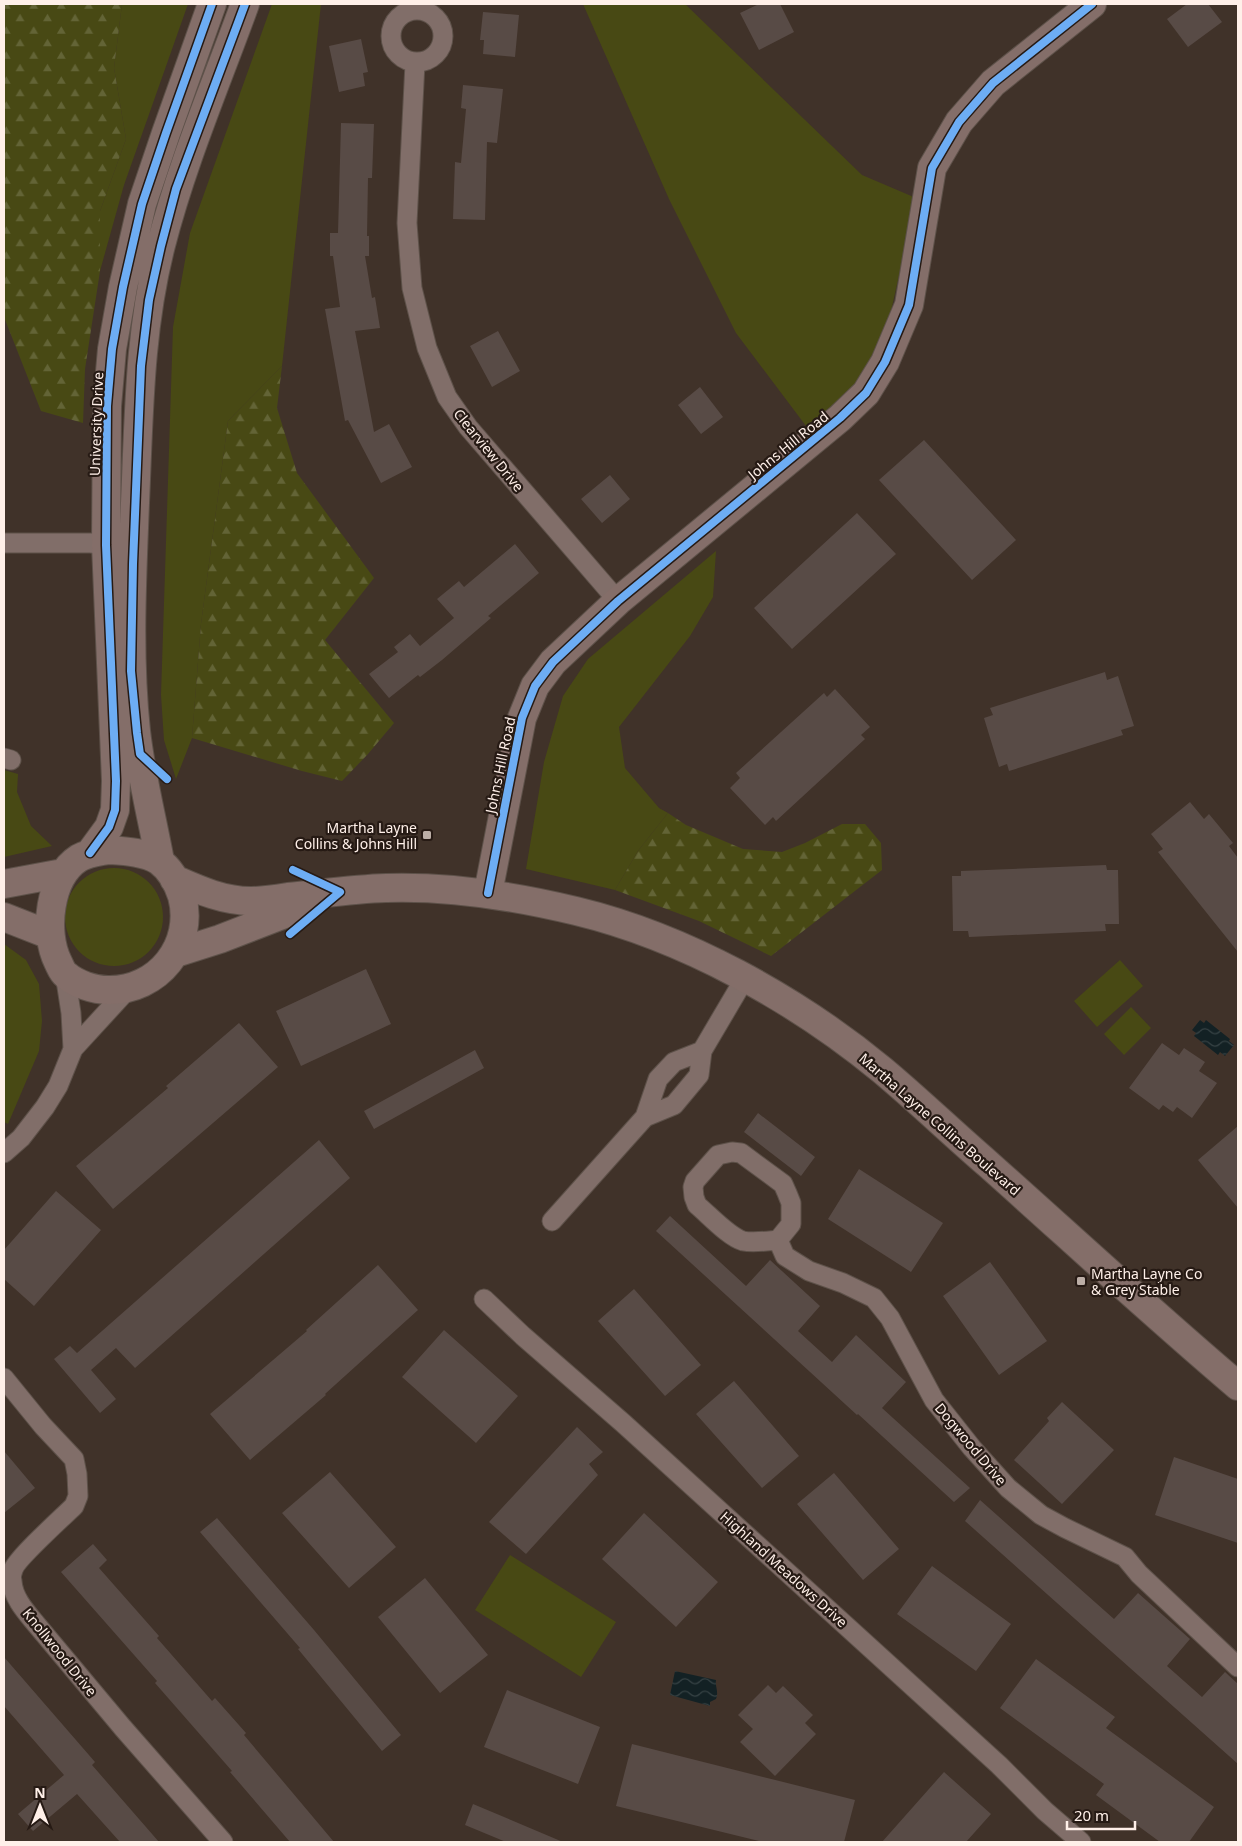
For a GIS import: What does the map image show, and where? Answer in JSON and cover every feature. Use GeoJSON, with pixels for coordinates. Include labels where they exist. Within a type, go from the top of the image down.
{"type":"FeatureCollection","features":[{"type":"Feature","properties":{"kind":"street","name":"University Drive"},"geometry":{"type":"LineString","coordinates":[[90,853],[109,827],[115,810],[116,781],[106,545],[107,406],[112,349],[123,287],[142,204],[212,4]]}},
{"type":"Feature","properties":{"kind":"street"},"geometry":{"type":"LineString","coordinates":[[64,974],[84,986],[106,990],[129,988],[144,982],[158,974],[176,953],[185,923],[184,906],[180,890],[167,870],[136,733],[131,671],[133,564],[141,366],[149,300],[176,189],[245,4]]}},
{"type":"Feature","properties":{"kind":"street","name":"Johns Hill Road"},"geometry":{"type":"LineString","coordinates":[[488,893],[522,718],[535,686],[553,662],[618,601],[840,418],[866,393],[885,362],[909,305],[932,168],[959,122],[993,83],[1092,4]]}},
{"type":"Feature","properties":{"kind":"street","name":"Clearview Drive"},"geometry":{"type":"LineString","coordinates":[[415,63],[407,223],[412,288],[427,348],[447,397],[468,427],[618,601]]}},
{"type":"Feature","properties":{"kind":"street"},"geometry":{"type":"LineString","coordinates":[[4,543],[91,543],[106,545]]}},
{"type":"Feature","properties":{"kind":"street"},"geometry":{"type":"LineString","coordinates":[[73,1049],[71,1013],[64,974],[55,956],[50,935],[51,909],[63,873],[80,858],[90,853],[108,850],[125,851],[147,856],[167,870],[216,896],[250,901],[386,888],[488,893]]}},
{"type":"Feature","properties":{"kind":"street"},"geometry":{"type":"LineString","coordinates":[[4,884],[63,873]]}},
{"type":"Feature","properties":{"kind":"street"},"geometry":{"type":"LineString","coordinates":[[176,953],[220,939],[340,892]]}},
{"type":"Feature","properties":{"kind":"street","name":"Martha Layne Collins Boulevard"},"geometry":{"type":"LineString","coordinates":[[488,893],[576,911],[618,922],[664,938],[745,978],[803,1013],[881,1069],[1172,1330],[1238,1386]]}},
{"type":"Feature","properties":{"kind":"street"},"geometry":{"type":"LineString","coordinates":[[4,917],[50,935]]}},
{"type":"Feature","properties":{"kind":"street"},"geometry":{"type":"LineString","coordinates":[[645,1117],[674,1105],[699,1075],[702,1051],[745,978]]}},
{"type":"Feature","properties":{"kind":"street"},"geometry":{"type":"LineString","coordinates":[[4,1153],[21,1138],[45,1107],[58,1086],[73,1049],[129,988]]}},
{"type":"Feature","properties":{"kind":"street"},"geometry":{"type":"LineString","coordinates":[[552,1221],[645,1117],[658,1079],[674,1062],[702,1051]]}},
{"type":"Feature","properties":{"kind":"street"},"geometry":{"type":"LineString","coordinates":[[732,1152],[741,1153],[783,1184],[791,1203],[792,1219],[791,1224],[778,1240],[756,1242],[736,1238],[697,1205],[694,1197],[694,1181],[718,1155],[732,1152]]}},
{"type":"Feature","properties":{"kind":"street","name":"Dogwood Drive"},"geometry":{"type":"LineString","coordinates":[[778,1240],[785,1256],[809,1271],[844,1282],[874,1298],[890,1318],[934,1400],[972,1448],[1008,1488],[1041,1514],[1065,1528],[1125,1557],[1139,1574],[1238,1667]]}},
{"type":"Feature","properties":{"kind":"street","name":"Highland Meadows Drive"},"geometry":{"type":"LineString","coordinates":[[484,1299],[523,1336],[624,1423],[1081,1842]]}},
{"type":"Feature","properties":{"kind":"street","name":"Knollwood Drive"},"geometry":{"type":"LineString","coordinates":[[4,1378],[43,1426],[74,1459],[77,1474],[78,1496],[74,1506],[20,1559],[13,1570],[14,1590],[23,1607],[36,1624],[122,1728],[223,1842]]}},
{"type":"Feature","properties":{"kind":"green space"},"geometry":{"type":"Polygon","coordinates":[[[4,4],[122,4],[114,68],[126,139],[100,211],[100,271],[85,369],[83,423],[41,411],[4,317],[4,4]]]}},
{"type":"Feature","properties":{"kind":"green space"},"geometry":{"type":"Polygon","coordinates":[[[122,4],[188,4],[124,185],[100,271],[100,211],[126,139],[114,68],[122,4]]]}},
{"type":"Feature","properties":{"kind":"green space"},"geometry":{"type":"Polygon","coordinates":[[[272,4],[321,4],[282,366],[228,421],[201,624],[192,738],[176,779],[164,740],[161,695],[173,327],[190,233],[272,4]]]}},
{"type":"Feature","properties":{"kind":"green space"},"geometry":{"type":"Polygon","coordinates":[[[583,4],[685,4],[862,175],[916,198],[888,325],[862,377],[809,430],[736,333],[669,199],[583,4]]]}},
{"type":"Feature","properties":{"kind":"green space"},"geometry":{"type":"Polygon","coordinates":[[[282,366],[277,408],[297,473],[374,578],[325,640],[394,723],[342,781],[192,738],[201,624],[228,421],[282,366]]]}},
{"type":"Feature","properties":{"kind":"green space"},"geometry":{"type":"Polygon","coordinates":[[[716,551],[713,597],[690,636],[619,727],[625,768],[659,808],[668,813],[638,851],[615,890],[526,869],[544,762],[563,696],[588,659],[716,551]]]}},
{"type":"Feature","properties":{"kind":"green space"},"geometry":{"type":"Polygon","coordinates":[[[4,770],[18,774],[17,792],[31,826],[52,846],[4,857],[4,770]]]}},
{"type":"Feature","properties":{"kind":"green space"},"geometry":{"type":"Polygon","coordinates":[[[668,813],[686,825],[743,849],[782,852],[805,843],[842,824],[865,824],[881,843],[882,870],[771,956],[699,921],[615,890],[638,851],[668,813]]]}},
{"type":"Feature","properties":{"kind":"green space"},"geometry":{"type":"Polygon","coordinates":[[[114,868],[133,872],[149,882],[159,898],[163,917],[159,936],[149,952],[133,962],[114,966],[95,962],[79,952],[69,936],[65,917],[69,898],[79,882],[95,872],[114,868]]]}},
{"type":"Feature","properties":{"kind":"green space"},"geometry":{"type":"Polygon","coordinates":[[[4,944],[26,960],[39,984],[42,1021],[39,1051],[8,1124],[4,1122],[4,944]]]}},
{"type":"Feature","properties":{"kind":"green space"},"geometry":{"type":"Polygon","coordinates":[[[1120,960],[1143,986],[1097,1027],[1074,1001],[1120,960]]]}},
{"type":"Feature","properties":{"kind":"green space"},"geometry":{"type":"Polygon","coordinates":[[[1131,1007],[1151,1028],[1124,1055],[1104,1034],[1131,1007]]]}},
{"type":"Feature","properties":{"kind":"green space"},"geometry":{"type":"Polygon","coordinates":[[[510,1555],[616,1622],[581,1677],[475,1610],[510,1555]]]}},
{"type":"Feature","properties":{"kind":"water"},"geometry":{"type":"Polygon","coordinates":[[[1200,1020],[1204,1023],[1206,1020],[1230,1039],[1229,1041],[1234,1045],[1225,1056],[1220,1052],[1218,1055],[1194,1036],[1196,1033],[1192,1030],[1200,1020]]]}},
{"type":"Feature","properties":{"kind":"water"},"geometry":{"type":"Polygon","coordinates":[[[675,1671],[716,1680],[716,1699],[710,1702],[710,1706],[670,1695],[675,1671]]]}},
{"type":"Feature","properties":{"kind":"building"},"geometry":{"type":"Polygon","coordinates":[[[759,4],[780,4],[794,32],[759,50],[740,13],[759,4]]]}},
{"type":"Feature","properties":{"kind":"building"},"geometry":{"type":"Polygon","coordinates":[[[1187,4],[1208,4],[1222,22],[1188,47],[1167,19],[1187,4]]]}},
{"type":"Feature","properties":{"kind":"building"},"geometry":{"type":"Polygon","coordinates":[[[483,12],[519,15],[515,57],[483,54],[484,40],[480,40],[483,12]]]}},
{"type":"Feature","properties":{"kind":"building"},"geometry":{"type":"Polygon","coordinates":[[[361,39],[368,72],[363,73],[365,86],[339,92],[329,46],[361,39]]]}},
{"type":"Feature","properties":{"kind":"building"},"geometry":{"type":"Polygon","coordinates":[[[463,85],[503,89],[497,143],[487,142],[485,220],[453,219],[455,162],[461,163],[466,109],[461,108],[463,85]]]}},
{"type":"Feature","properties":{"kind":"building"},"geometry":{"type":"Polygon","coordinates":[[[341,123],[374,124],[372,178],[368,178],[367,236],[369,236],[369,256],[365,256],[372,298],[375,297],[380,328],[355,331],[374,432],[389,424],[412,467],[381,483],[348,420],[345,421],[325,309],[340,307],[333,256],[330,256],[330,233],[338,233],[341,123]]]}},
{"type":"Feature","properties":{"kind":"building"},"geometry":{"type":"Polygon","coordinates":[[[498,331],[520,371],[492,387],[470,346],[498,331]]]}},
{"type":"Feature","properties":{"kind":"building"},"geometry":{"type":"Polygon","coordinates":[[[700,387],[723,417],[701,434],[678,405],[700,387]]]}},
{"type":"Feature","properties":{"kind":"building"},"geometry":{"type":"Polygon","coordinates":[[[924,440],[1016,540],[972,580],[879,480],[924,440]]]}},
{"type":"Feature","properties":{"kind":"building"},"geometry":{"type":"Polygon","coordinates":[[[610,475],[630,499],[602,523],[581,499],[610,475]]]}},
{"type":"Feature","properties":{"kind":"building"},"geometry":{"type":"Polygon","coordinates":[[[857,513],[896,554],[792,649],[754,608],[857,513]]]}},
{"type":"Feature","properties":{"kind":"building"},"geometry":{"type":"Polygon","coordinates":[[[515,544],[539,573],[488,616],[491,618],[442,660],[420,677],[418,675],[389,698],[369,674],[398,652],[394,647],[410,634],[420,646],[454,618],[437,599],[459,581],[464,587],[515,544]]]}},
{"type":"Feature","properties":{"kind":"building"},"geometry":{"type":"Polygon","coordinates":[[[1105,672],[1107,680],[1118,676],[1134,726],[1121,730],[1123,735],[1009,771],[1007,764],[999,767],[984,718],[993,715],[990,708],[1105,672]]]}},
{"type":"Feature","properties":{"kind":"building"},"geometry":{"type":"Polygon","coordinates":[[[835,689],[870,727],[861,735],[865,739],[776,821],[773,817],[765,825],[730,788],[740,778],[736,773],[824,693],[827,697],[835,689]]]}},
{"type":"Feature","properties":{"kind":"building"},"geometry":{"type":"Polygon","coordinates":[[[1190,802],[1204,819],[1209,814],[1233,843],[1229,846],[1238,858],[1238,952],[1158,852],[1163,849],[1151,834],[1190,802]]]}},
{"type":"Feature","properties":{"kind":"building"},"geometry":{"type":"Polygon","coordinates":[[[1106,865],[1107,870],[1118,870],[1119,924],[1105,924],[1106,931],[969,937],[968,931],[953,931],[952,876],[961,876],[961,871],[1106,865]]]}},
{"type":"Feature","properties":{"kind":"building"},"geometry":{"type":"Polygon","coordinates":[[[366,969],[391,1024],[301,1066],[276,1011],[366,969]]]}},
{"type":"Feature","properties":{"kind":"building"},"geometry":{"type":"Polygon","coordinates":[[[239,1023],[278,1067],[113,1209],[76,1166],[168,1088],[166,1086],[239,1023]]]}},
{"type":"Feature","properties":{"kind":"building"},"geometry":{"type":"Polygon","coordinates":[[[1162,1043],[1179,1055],[1184,1048],[1205,1062],[1199,1071],[1217,1083],[1192,1118],[1177,1107],[1173,1112],[1163,1105],[1159,1110],[1129,1088],[1162,1043]]]}},
{"type":"Feature","properties":{"kind":"building"},"geometry":{"type":"Polygon","coordinates":[[[475,1050],[484,1068],[374,1129],[364,1111],[475,1050]]]}},
{"type":"Feature","properties":{"kind":"building"},"geometry":{"type":"Polygon","coordinates":[[[758,1113],[815,1157],[801,1176],[744,1132],[758,1113]]]}},
{"type":"Feature","properties":{"kind":"building"},"geometry":{"type":"Polygon","coordinates":[[[1238,1126],[1238,1208],[1198,1160],[1238,1126]]]}},
{"type":"Feature","properties":{"kind":"building"},"geometry":{"type":"Polygon","coordinates":[[[319,1140],[350,1178],[135,1368],[116,1348],[91,1370],[116,1399],[100,1413],[54,1359],[70,1346],[77,1353],[319,1140]]]}},
{"type":"Feature","properties":{"kind":"building"},"geometry":{"type":"Polygon","coordinates":[[[859,1169],[943,1223],[911,1272],[828,1219],[859,1169]]]}},
{"type":"Feature","properties":{"kind":"building"},"geometry":{"type":"Polygon","coordinates":[[[56,1191],[101,1230],[34,1306],[4,1279],[4,1250],[56,1191]]]}},
{"type":"Feature","properties":{"kind":"building"},"geometry":{"type":"Polygon","coordinates":[[[670,1216],[746,1286],[770,1260],[820,1306],[798,1331],[832,1362],[856,1335],[906,1382],[882,1408],[970,1488],[954,1502],[857,1415],[656,1231],[670,1216]]]}},
{"type":"Feature","properties":{"kind":"building"},"geometry":{"type":"Polygon","coordinates":[[[990,1262],[1047,1341],[999,1375],[943,1296],[990,1262]]]}},
{"type":"Feature","properties":{"kind":"building"},"geometry":{"type":"Polygon","coordinates":[[[378,1265],[418,1310],[326,1395],[250,1460],[210,1414],[307,1331],[378,1265]]]}},
{"type":"Feature","properties":{"kind":"building"},"geometry":{"type":"Polygon","coordinates":[[[634,1289],[701,1365],[665,1396],[598,1321],[634,1289]]]}},
{"type":"Feature","properties":{"kind":"building"},"geometry":{"type":"Polygon","coordinates":[[[444,1330],[518,1396],[476,1443],[402,1377],[444,1330]]]}},
{"type":"Feature","properties":{"kind":"building"},"geometry":{"type":"Polygon","coordinates":[[[734,1381],[799,1456],[762,1488],[696,1414],[734,1381]]]}},
{"type":"Feature","properties":{"kind":"building"},"geometry":{"type":"Polygon","coordinates":[[[1062,1402],[1114,1450],[1062,1504],[1014,1460],[1049,1421],[1047,1418],[1062,1402]]]}},
{"type":"Feature","properties":{"kind":"building"},"geometry":{"type":"Polygon","coordinates":[[[577,1427],[603,1452],[589,1464],[598,1475],[526,1554],[489,1522],[577,1427]]]}},
{"type":"Feature","properties":{"kind":"building"},"geometry":{"type":"Polygon","coordinates":[[[4,1451],[35,1488],[4,1513],[4,1451]]]}},
{"type":"Feature","properties":{"kind":"building"},"geometry":{"type":"Polygon","coordinates":[[[1174,1457],[1238,1479],[1238,1543],[1155,1515],[1174,1457]]]}},
{"type":"Feature","properties":{"kind":"building"},"geometry":{"type":"Polygon","coordinates":[[[330,1472],[396,1547],[349,1588],[282,1513],[330,1472]]]}},
{"type":"Feature","properties":{"kind":"building"},"geometry":{"type":"Polygon","coordinates":[[[834,1473],[899,1549],[863,1580],[797,1504],[834,1473]]]}},
{"type":"Feature","properties":{"kind":"building"},"geometry":{"type":"Polygon","coordinates":[[[980,1500],[1114,1619],[1138,1593],[1190,1639],[1167,1666],[1202,1697],[1225,1672],[1238,1684],[1238,1764],[965,1521],[980,1500]]]}},
{"type":"Feature","properties":{"kind":"building"},"geometry":{"type":"Polygon","coordinates":[[[644,1513],[718,1582],[676,1627],[602,1559],[644,1513]]]}},
{"type":"Feature","properties":{"kind":"building"},"geometry":{"type":"Polygon","coordinates":[[[217,1518],[314,1630],[401,1735],[382,1751],[298,1649],[300,1648],[200,1532],[217,1518]]]}},
{"type":"Feature","properties":{"kind":"building"},"geometry":{"type":"Polygon","coordinates":[[[93,1544],[107,1560],[99,1568],[159,1636],[157,1638],[212,1701],[215,1698],[246,1733],[244,1735],[334,1842],[290,1842],[230,1772],[232,1771],[155,1683],[157,1681],[61,1572],[93,1544]]]}},
{"type":"Feature","properties":{"kind":"building"},"geometry":{"type":"Polygon","coordinates":[[[932,1566],[1011,1624],[976,1671],[897,1614],[932,1566]]]}},
{"type":"Feature","properties":{"kind":"building"},"geometry":{"type":"Polygon","coordinates":[[[425,1578],[488,1655],[440,1693],[378,1617],[425,1578]]]}},
{"type":"Feature","properties":{"kind":"building"},"geometry":{"type":"Polygon","coordinates":[[[4,1657],[95,1762],[92,1765],[159,1842],[120,1842],[77,1794],[33,1831],[18,1814],[64,1775],[4,1706],[4,1657]]]}},
{"type":"Feature","properties":{"kind":"building"},"geometry":{"type":"Polygon","coordinates":[[[1036,1659],[1115,1717],[1106,1728],[1214,1807],[1189,1842],[1160,1842],[1096,1795],[1104,1784],[1000,1708],[1036,1659]]]}},
{"type":"Feature","properties":{"kind":"building"},"geometry":{"type":"Polygon","coordinates":[[[768,1685],[776,1693],[783,1686],[813,1715],[805,1723],[816,1734],[775,1776],[740,1742],[753,1729],[738,1715],[768,1685]]]}},
{"type":"Feature","properties":{"kind":"building"},"geometry":{"type":"Polygon","coordinates":[[[507,1690],[600,1727],[578,1784],[484,1747],[507,1690]]]}},
{"type":"Feature","properties":{"kind":"building"},"geometry":{"type":"Polygon","coordinates":[[[632,1744],[855,1800],[844,1842],[763,1842],[616,1806],[632,1744]]]}},
{"type":"Feature","properties":{"kind":"building"},"geometry":{"type":"Polygon","coordinates":[[[944,1772],[991,1814],[966,1842],[882,1842],[944,1772]]]}},
{"type":"Feature","properties":{"kind":"building"},"geometry":{"type":"Polygon","coordinates":[[[473,1804],[563,1842],[506,1842],[465,1825],[473,1804]]]}},
{"type":"Feature","properties":{"kind":"cycle path"},"geometry":{"type":"LineString","coordinates":[[90,853],[109,827],[115,810],[116,781],[106,545],[107,406],[112,349],[123,287],[142,204],[212,4]]}},
{"type":"Feature","properties":{"kind":"cycle path"},"geometry":{"type":"LineString","coordinates":[[167,779],[140,754],[131,671],[133,564],[141,366],[149,300],[176,189],[245,4]]}},
{"type":"Feature","properties":{"kind":"cycle path"},"geometry":{"type":"LineString","coordinates":[[488,893],[522,718],[535,686],[553,662],[618,601],[840,418],[866,393],[885,362],[909,305],[932,168],[959,122],[993,83],[1092,4]]}},
{"type":"Feature","properties":{"kind":"cycle path"},"geometry":{"type":"LineString","coordinates":[[290,934],[340,892],[293,870]]}},
{"type":"Feature","properties":{"kind":"place","name":"Martha Layne Collins & Johns Hill"},"geometry":{"type":"Point","coordinates":[427,835]}},
{"type":"Feature","properties":{"kind":"place","name":"Martha Layne Co & Grey Stable"},"geometry":{"type":"Point","coordinates":[1081,1281]}}]}
